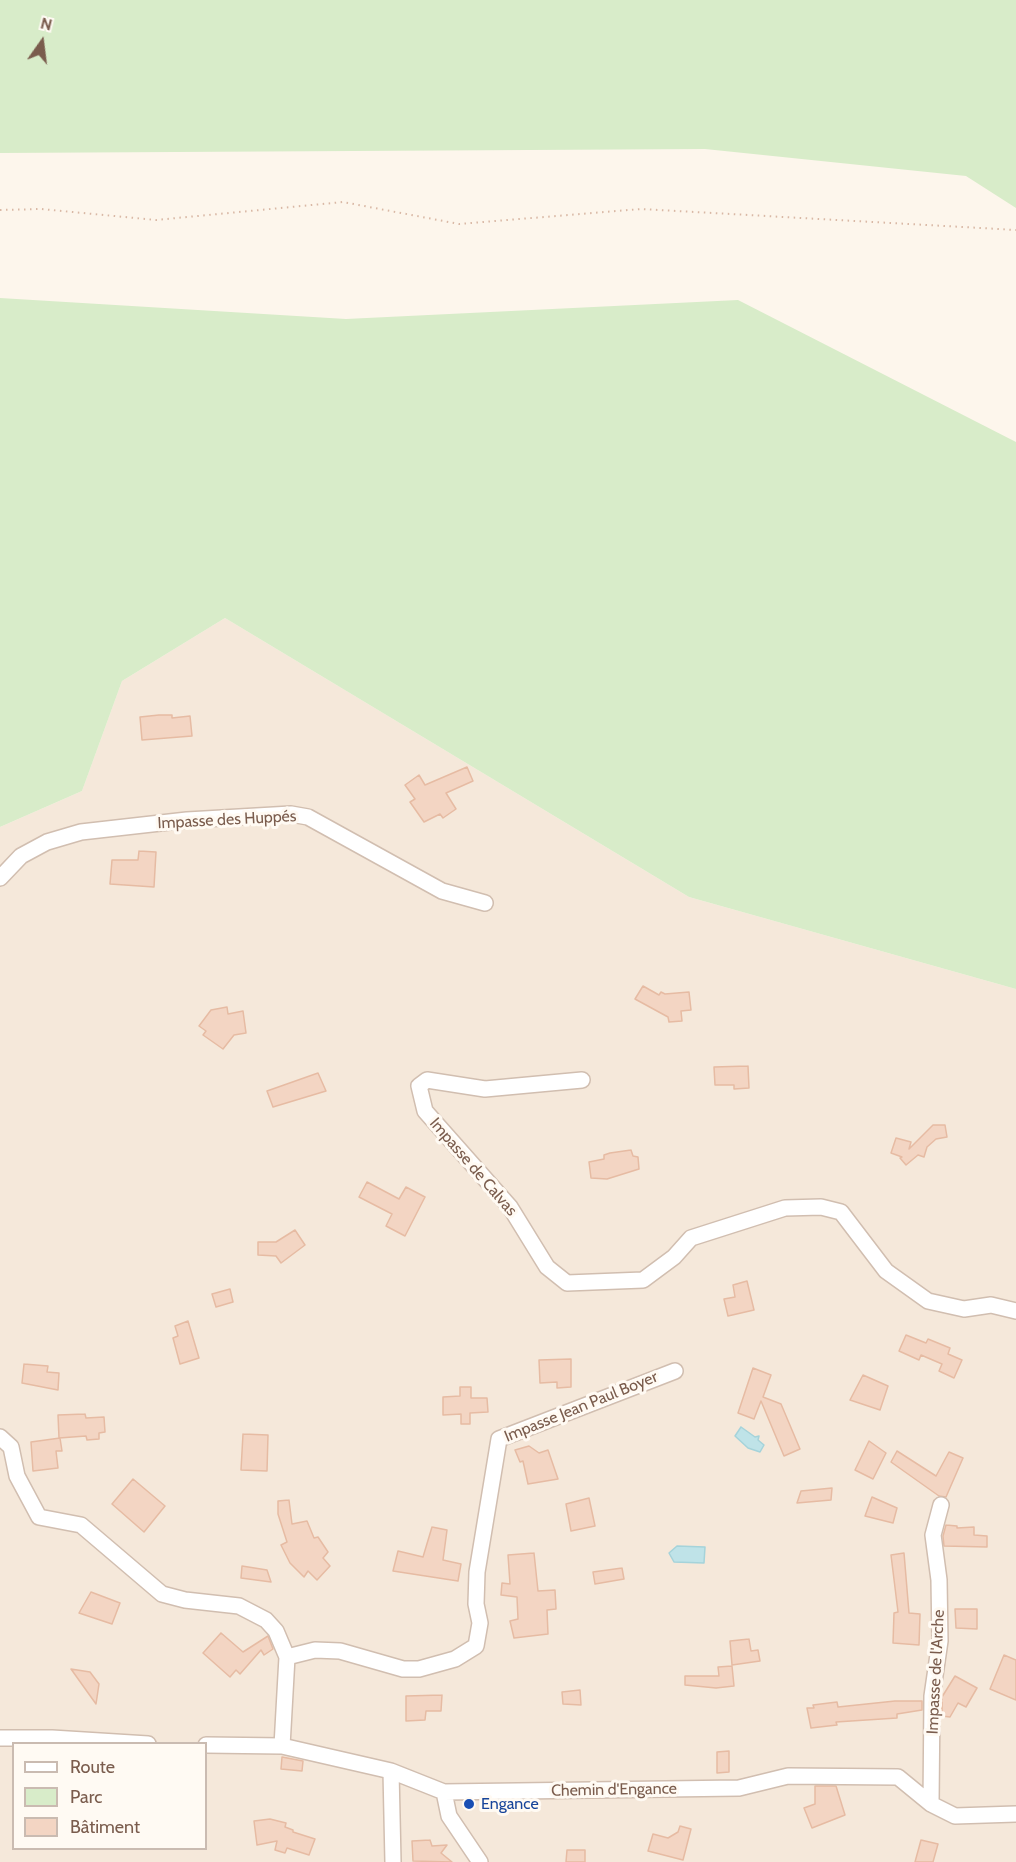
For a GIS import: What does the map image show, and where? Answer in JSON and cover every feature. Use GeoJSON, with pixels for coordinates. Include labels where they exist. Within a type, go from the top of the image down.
{"type":"FeatureCollection","features":[{"type":"Feature","properties":{"kind":"street","name":"Impasse des Huppés"},"geometry":{"type":"LineString","coordinates":[[0,878],[21,856],[38,846],[81,832],[187,820],[291,814],[308,817],[442,891],[485,903]]}},
{"type":"Feature","properties":{"kind":"street","name":"Impasse de Calvas"},"geometry":{"type":"LineString","coordinates":[[582,1080],[485,1089],[427,1080],[419,1086],[425,1111],[510,1207],[547,1267],[567,1283],[643,1280],[674,1257],[691,1238],[785,1208],[821,1207],[841,1212],[886,1271],[928,1301],[964,1309],[991,1305],[1016,1311]]}},
{"type":"Feature","properties":{"kind":"street","name":"Impasse Jean Paul Boyer"},"geometry":{"type":"LineString","coordinates":[[287,1657],[309,1651],[340,1651],[403,1669],[419,1669],[455,1659],[476,1646],[480,1623],[476,1604],[477,1572],[499,1439],[675,1371]]}},
{"type":"Feature","properties":{"kind":"street"},"geometry":{"type":"LineString","coordinates":[[0,1437],[11,1448],[17,1476],[39,1516],[81,1525],[147,1584],[162,1594],[185,1600],[238,1606],[255,1613],[276,1631],[287,1657],[282,1746]]}},
{"type":"Feature","properties":{"kind":"street","name":"Impasse de l'Arche"},"geometry":{"type":"LineString","coordinates":[[931,1804],[932,1696],[940,1641],[939,1580],[933,1535],[941,1505]]}},
{"type":"Feature","properties":{"kind":"street"},"geometry":{"type":"LineString","coordinates":[[0,1738],[129,1742]]}},
{"type":"Feature","properties":{"kind":"street","name":"Chemin d'Engance"},"geometry":{"type":"LineString","coordinates":[[207,1745],[282,1746],[391,1771],[444,1792],[739,1788],[788,1776],[898,1777],[931,1804],[955,1816],[1016,1814]]}},
{"type":"Feature","properties":{"kind":"street"},"geometry":{"type":"LineString","coordinates":[[391,1771],[393,1862]]}},
{"type":"Feature","properties":{"kind":"street"},"geometry":{"type":"LineString","coordinates":[[444,1792],[449,1816],[480,1862]]}},
{"type":"Feature","properties":{"kind":"path"},"geometry":{"type":"LineString","coordinates":[[0,210],[41,209],[156,220],[343,202],[459,224],[641,209],[1016,230]]}},
{"type":"Feature","properties":{"kind":"shaded area"},"geometry":{"type":"Polygon","coordinates":[[[225,618],[689,897],[1016,989],[1016,1862],[0,1862],[0,827],[82,791],[122,681],[225,618]]]}},
{"type":"Feature","properties":{"kind":"green space"},"geometry":{"type":"Polygon","coordinates":[[[0,0],[1016,0],[1016,208],[966,176],[705,149],[0,153],[0,0]]]}},
{"type":"Feature","properties":{"kind":"green space"},"geometry":{"type":"Polygon","coordinates":[[[0,298],[346,319],[738,300],[1016,442],[1016,989],[689,897],[225,618],[122,681],[82,791],[0,827],[0,298]]]}},
{"type":"Feature","properties":{"kind":"water"},"geometry":{"type":"Polygon","coordinates":[[[741,1427],[755,1437],[759,1436],[758,1440],[764,1445],[760,1452],[748,1448],[735,1436],[741,1427]]]}},
{"type":"Feature","properties":{"kind":"water"},"geometry":{"type":"Polygon","coordinates":[[[677,1546],[705,1547],[704,1563],[674,1562],[669,1553],[677,1546]]]}},
{"type":"Feature","properties":{"kind":"building"},"geometry":{"type":"Polygon","coordinates":[[[172,715],[172,718],[190,716],[192,736],[142,740],[140,717],[172,715]]]}},
{"type":"Feature","properties":{"kind":"building"},"geometry":{"type":"Polygon","coordinates":[[[467,767],[473,781],[446,793],[456,809],[443,818],[440,814],[424,822],[410,802],[415,799],[405,785],[419,775],[425,785],[467,767]]]}},
{"type":"Feature","properties":{"kind":"building"},"geometry":{"type":"Polygon","coordinates":[[[139,851],[156,852],[154,887],[110,884],[112,860],[138,860],[139,851]]]}},
{"type":"Feature","properties":{"kind":"building"},"geometry":{"type":"Polygon","coordinates":[[[643,986],[659,995],[661,992],[665,994],[689,992],[691,1010],[681,1011],[682,1021],[669,1022],[668,1017],[635,999],[643,986]]]}},
{"type":"Feature","properties":{"kind":"building"},"geometry":{"type":"Polygon","coordinates":[[[227,1007],[228,1014],[243,1011],[246,1033],[234,1035],[223,1049],[203,1035],[206,1031],[199,1026],[211,1010],[227,1007]]]}},
{"type":"Feature","properties":{"kind":"building"},"geometry":{"type":"Polygon","coordinates":[[[748,1066],[749,1088],[734,1089],[734,1085],[715,1085],[714,1067],[748,1066]]]}},
{"type":"Feature","properties":{"kind":"building"},"geometry":{"type":"Polygon","coordinates":[[[318,1073],[326,1091],[273,1107],[267,1091],[318,1073]]]}},
{"type":"Feature","properties":{"kind":"building"},"geometry":{"type":"Polygon","coordinates":[[[933,1125],[945,1125],[947,1137],[936,1139],[927,1147],[924,1157],[918,1155],[906,1165],[900,1158],[902,1157],[891,1153],[896,1138],[911,1142],[909,1149],[933,1125]]]}},
{"type":"Feature","properties":{"kind":"building"},"geometry":{"type":"Polygon","coordinates":[[[631,1150],[633,1156],[638,1157],[639,1169],[607,1179],[591,1178],[589,1162],[604,1159],[604,1155],[610,1153],[631,1150]]]}},
{"type":"Feature","properties":{"kind":"building"},"geometry":{"type":"Polygon","coordinates":[[[367,1182],[399,1199],[406,1187],[425,1197],[405,1236],[386,1226],[392,1214],[359,1197],[367,1182]]]}},
{"type":"Feature","properties":{"kind":"building"},"geometry":{"type":"Polygon","coordinates":[[[295,1230],[305,1245],[281,1263],[276,1256],[258,1255],[258,1242],[276,1242],[295,1230]]]}},
{"type":"Feature","properties":{"kind":"building"},"geometry":{"type":"Polygon","coordinates":[[[747,1281],[754,1310],[728,1316],[724,1299],[735,1297],[733,1285],[747,1281]]]}},
{"type":"Feature","properties":{"kind":"building"},"geometry":{"type":"Polygon","coordinates":[[[230,1289],[233,1302],[216,1307],[212,1294],[230,1289]]]}},
{"type":"Feature","properties":{"kind":"building"},"geometry":{"type":"Polygon","coordinates":[[[188,1321],[199,1358],[180,1364],[173,1338],[178,1336],[175,1326],[188,1321]]]}},
{"type":"Feature","properties":{"kind":"building"},"geometry":{"type":"Polygon","coordinates":[[[906,1335],[926,1343],[928,1339],[950,1348],[948,1354],[962,1360],[954,1378],[939,1371],[942,1364],[921,1355],[919,1360],[899,1351],[906,1335]]]}},
{"type":"Feature","properties":{"kind":"building"},"geometry":{"type":"Polygon","coordinates":[[[571,1359],[571,1387],[557,1388],[557,1382],[540,1383],[539,1360],[571,1359]]]}},
{"type":"Feature","properties":{"kind":"building"},"geometry":{"type":"Polygon","coordinates":[[[24,1364],[48,1366],[47,1372],[59,1373],[58,1390],[22,1383],[24,1364]]]}},
{"type":"Feature","properties":{"kind":"building"},"geometry":{"type":"Polygon","coordinates":[[[753,1368],[771,1375],[763,1397],[781,1404],[800,1449],[784,1456],[761,1401],[754,1419],[738,1413],[753,1368]]]}},
{"type":"Feature","properties":{"kind":"building"},"geometry":{"type":"Polygon","coordinates":[[[863,1375],[888,1386],[880,1410],[850,1400],[863,1375]]]}},
{"type":"Feature","properties":{"kind":"building"},"geometry":{"type":"Polygon","coordinates":[[[460,1387],[471,1387],[471,1398],[487,1398],[488,1412],[470,1413],[470,1424],[461,1424],[461,1414],[443,1415],[443,1397],[460,1396],[460,1387]]]}},
{"type":"Feature","properties":{"kind":"building"},"geometry":{"type":"Polygon","coordinates":[[[85,1414],[86,1418],[104,1417],[105,1432],[99,1433],[99,1439],[87,1440],[86,1436],[59,1438],[58,1415],[85,1414]]]}},
{"type":"Feature","properties":{"kind":"building"},"geometry":{"type":"Polygon","coordinates":[[[243,1434],[268,1435],[267,1471],[241,1470],[243,1434]]]}},
{"type":"Feature","properties":{"kind":"building"},"geometry":{"type":"Polygon","coordinates":[[[60,1438],[62,1451],[56,1451],[58,1468],[33,1471],[31,1442],[60,1438]]]}},
{"type":"Feature","properties":{"kind":"building"},"geometry":{"type":"Polygon","coordinates":[[[869,1441],[886,1453],[873,1479],[855,1470],[869,1441]]]}},
{"type":"Feature","properties":{"kind":"building"},"geometry":{"type":"Polygon","coordinates":[[[529,1446],[539,1453],[548,1450],[558,1479],[528,1484],[523,1461],[520,1462],[515,1450],[529,1446]]]}},
{"type":"Feature","properties":{"kind":"building"},"geometry":{"type":"Polygon","coordinates":[[[897,1451],[936,1476],[949,1452],[963,1458],[946,1497],[939,1496],[891,1462],[897,1451]]]}},
{"type":"Feature","properties":{"kind":"building"},"geometry":{"type":"Polygon","coordinates":[[[133,1479],[165,1506],[144,1532],[112,1504],[133,1479]]]}},
{"type":"Feature","properties":{"kind":"building"},"geometry":{"type":"Polygon","coordinates":[[[832,1488],[831,1500],[797,1503],[801,1491],[832,1488]]]}},
{"type":"Feature","properties":{"kind":"building"},"geometry":{"type":"Polygon","coordinates":[[[872,1497],[897,1508],[893,1523],[865,1516],[872,1497]]]}},
{"type":"Feature","properties":{"kind":"building"},"geometry":{"type":"Polygon","coordinates":[[[589,1498],[595,1526],[571,1531],[566,1504],[589,1498]]]}},
{"type":"Feature","properties":{"kind":"building"},"geometry":{"type":"Polygon","coordinates":[[[289,1500],[292,1524],[307,1521],[314,1538],[318,1537],[328,1552],[323,1558],[330,1566],[317,1580],[308,1571],[304,1577],[290,1563],[281,1545],[287,1542],[278,1514],[278,1501],[289,1500]]]}},
{"type":"Feature","properties":{"kind":"building"},"geometry":{"type":"Polygon","coordinates":[[[946,1525],[957,1526],[957,1528],[974,1527],[974,1535],[987,1536],[987,1547],[944,1546],[943,1536],[946,1525]]]}},
{"type":"Feature","properties":{"kind":"building"},"geometry":{"type":"Polygon","coordinates":[[[432,1527],[447,1530],[443,1560],[461,1564],[458,1581],[393,1571],[398,1551],[423,1557],[432,1527]]]}},
{"type":"Feature","properties":{"kind":"building"},"geometry":{"type":"Polygon","coordinates":[[[534,1553],[538,1591],[555,1590],[556,1609],[547,1610],[548,1634],[514,1638],[510,1621],[518,1619],[517,1597],[501,1595],[502,1583],[510,1584],[508,1555],[534,1553]]]}},
{"type":"Feature","properties":{"kind":"building"},"geometry":{"type":"Polygon","coordinates":[[[904,1553],[909,1613],[920,1614],[919,1645],[893,1643],[894,1613],[898,1612],[891,1555],[904,1553]]]}},
{"type":"Feature","properties":{"kind":"building"},"geometry":{"type":"Polygon","coordinates":[[[242,1566],[267,1570],[271,1582],[241,1578],[242,1566]]]}},
{"type":"Feature","properties":{"kind":"building"},"geometry":{"type":"Polygon","coordinates":[[[622,1568],[624,1579],[595,1584],[593,1572],[622,1568]]]}},
{"type":"Feature","properties":{"kind":"building"},"geometry":{"type":"Polygon","coordinates":[[[91,1592],[120,1603],[112,1624],[79,1613],[91,1592]]]}},
{"type":"Feature","properties":{"kind":"building"},"geometry":{"type":"Polygon","coordinates":[[[955,1609],[977,1609],[977,1629],[956,1628],[955,1609]]]}},
{"type":"Feature","properties":{"kind":"building"},"geometry":{"type":"Polygon","coordinates":[[[221,1633],[243,1652],[268,1636],[273,1649],[264,1655],[261,1650],[240,1674],[236,1670],[230,1677],[203,1653],[221,1633]]]}},
{"type":"Feature","properties":{"kind":"building"},"geometry":{"type":"Polygon","coordinates":[[[749,1639],[751,1651],[758,1650],[760,1661],[732,1665],[730,1641],[749,1639]]]}},
{"type":"Feature","properties":{"kind":"building"},"geometry":{"type":"Polygon","coordinates":[[[1004,1655],[1016,1660],[1016,1700],[990,1689],[1004,1655]]]}},
{"type":"Feature","properties":{"kind":"building"},"geometry":{"type":"Polygon","coordinates":[[[732,1666],[734,1686],[716,1688],[685,1685],[685,1676],[719,1676],[718,1667],[732,1666]]]}},
{"type":"Feature","properties":{"kind":"building"},"geometry":{"type":"Polygon","coordinates":[[[71,1669],[90,1672],[99,1684],[96,1704],[71,1669]]]}},
{"type":"Feature","properties":{"kind":"building"},"geometry":{"type":"Polygon","coordinates":[[[955,1676],[977,1688],[966,1707],[958,1703],[950,1717],[942,1716],[942,1697],[955,1676]]]}},
{"type":"Feature","properties":{"kind":"building"},"geometry":{"type":"Polygon","coordinates":[[[580,1690],[581,1705],[563,1704],[562,1692],[580,1690]]]}},
{"type":"Feature","properties":{"kind":"building"},"geometry":{"type":"Polygon","coordinates":[[[442,1695],[441,1711],[426,1711],[425,1720],[406,1721],[406,1696],[442,1695]]]}},
{"type":"Feature","properties":{"kind":"building"},"geometry":{"type":"Polygon","coordinates":[[[895,1701],[922,1701],[922,1710],[897,1714],[897,1718],[836,1722],[837,1725],[811,1728],[807,1708],[837,1702],[838,1707],[895,1701]]]}},
{"type":"Feature","properties":{"kind":"building"},"geometry":{"type":"Polygon","coordinates":[[[729,1751],[729,1772],[717,1773],[717,1752],[729,1751]]]}},
{"type":"Feature","properties":{"kind":"building"},"geometry":{"type":"Polygon","coordinates":[[[282,1757],[303,1761],[302,1771],[281,1769],[282,1757]]]}},
{"type":"Feature","properties":{"kind":"building"},"geometry":{"type":"Polygon","coordinates":[[[815,1786],[836,1786],[845,1815],[812,1828],[804,1808],[815,1804],[815,1786]]]}},
{"type":"Feature","properties":{"kind":"building"},"geometry":{"type":"Polygon","coordinates":[[[270,1819],[286,1823],[285,1827],[293,1832],[315,1839],[309,1855],[287,1848],[285,1853],[275,1850],[277,1841],[257,1845],[254,1821],[270,1819]]]}},
{"type":"Feature","properties":{"kind":"building"},"geometry":{"type":"Polygon","coordinates":[[[680,1826],[691,1829],[683,1860],[648,1851],[653,1834],[668,1838],[678,1832],[680,1826]]]}},
{"type":"Feature","properties":{"kind":"building"},"geometry":{"type":"Polygon","coordinates":[[[430,1840],[432,1846],[447,1845],[441,1853],[452,1862],[413,1861],[412,1841],[430,1840]]]}},
{"type":"Feature","properties":{"kind":"building"},"geometry":{"type":"Polygon","coordinates":[[[921,1840],[938,1844],[933,1862],[915,1862],[921,1840]]]}},
{"type":"Feature","properties":{"kind":"building"},"geometry":{"type":"Polygon","coordinates":[[[567,1850],[585,1850],[585,1862],[566,1862],[567,1850]]]}},
{"type":"Feature","properties":{"kind":"place","name":"Engance"},"geometry":{"type":"Point","coordinates":[469,1804]}}]}
